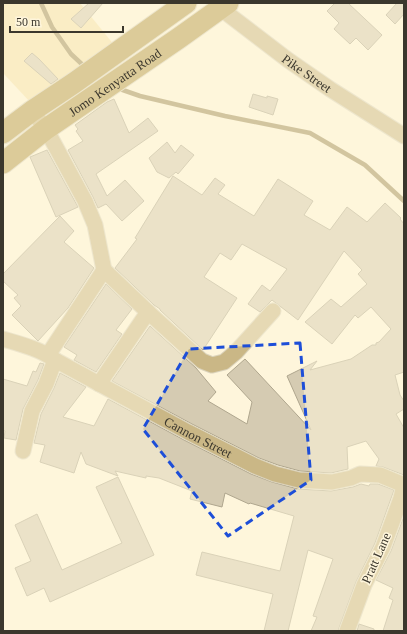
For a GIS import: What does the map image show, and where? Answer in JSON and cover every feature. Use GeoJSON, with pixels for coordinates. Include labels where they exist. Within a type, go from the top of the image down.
{"type":"FeatureCollection","features":[{"type":"Feature","properties":{"kind":"main road","name":"Jomo Kenyatta Road"},"geometry":{"type":"LineString","coordinates":[[3,133],[186,3]]}},
{"type":"Feature","properties":{"kind":"main road","name":"Jomo Kenyatta Road"},"geometry":{"type":"LineString","coordinates":[[3,163],[46,129],[179,38],[221,5]]}},
{"type":"Feature","properties":{"kind":"street","name":"Pike Street"},"geometry":{"type":"LineString","coordinates":[[221,5],[288,60],[404,136]]}},
{"type":"Feature","properties":{"kind":"street"},"geometry":{"type":"LineString","coordinates":[[32,111],[46,129],[85,201],[95,225],[104,270],[202,361],[212,365],[224,362],[236,352],[272,311]]}},
{"type":"Feature","properties":{"kind":"street"},"geometry":{"type":"LineString","coordinates":[[23,451],[32,411],[46,384],[51,357],[104,270]]}},
{"type":"Feature","properties":{"kind":"street"},"geometry":{"type":"LineString","coordinates":[[99,384],[148,312]]}},
{"type":"Feature","properties":{"kind":"street","name":"Cannon Street"},"geometry":{"type":"LineString","coordinates":[[3,340],[20,344],[51,357],[188,432],[275,474],[299,480],[332,482],[351,478],[360,474],[380,475],[404,485]]}},
{"type":"Feature","properties":{"kind":"street","name":"Pratt Lane"},"geometry":{"type":"LineString","coordinates":[[347,631],[364,585],[383,547],[401,498],[404,485]]}},
{"type":"Feature","properties":{"kind":"highlighted area"},"geometry":{"type":"Polygon","coordinates":[[[300,343],[311,480],[228,536],[143,429],[189,349],[300,343]]]}},
{"type":"Feature","properties":{"kind":"shaded area"},"geometry":{"type":"Polygon","coordinates":[[[3,3],[80,3],[119,51],[31,103],[3,73],[3,3]]]}},
{"type":"Feature","properties":{"kind":"building"},"geometry":{"type":"Polygon","coordinates":[[[89,3],[103,3],[81,28],[71,19],[89,3]]]}},
{"type":"Feature","properties":{"kind":"building"},"geometry":{"type":"Polygon","coordinates":[[[335,3],[348,3],[382,35],[368,50],[356,38],[350,44],[334,29],[339,23],[327,11],[335,3]]]}},
{"type":"Feature","properties":{"kind":"building"},"geometry":{"type":"Polygon","coordinates":[[[397,3],[404,3],[404,14],[395,24],[386,15],[397,3]]]}},
{"type":"Feature","properties":{"kind":"building"},"geometry":{"type":"Polygon","coordinates":[[[32,53],[58,79],[51,84],[24,61],[32,53]]]}},
{"type":"Feature","properties":{"kind":"building"},"geometry":{"type":"Polygon","coordinates":[[[253,94],[278,99],[273,115],[249,107],[253,94]]]}},
{"type":"Feature","properties":{"kind":"building"},"geometry":{"type":"Polygon","coordinates":[[[114,99],[129,133],[148,118],[158,131],[96,174],[107,196],[125,180],[144,201],[122,221],[106,204],[98,208],[68,150],[83,141],[76,131],[78,129],[75,125],[107,102],[114,99]]]}},
{"type":"Feature","properties":{"kind":"building"},"geometry":{"type":"Polygon","coordinates":[[[167,142],[175,153],[181,145],[194,155],[178,174],[176,172],[169,178],[157,172],[149,158],[167,142]]]}},
{"type":"Feature","properties":{"kind":"building"},"geometry":{"type":"Polygon","coordinates":[[[47,150],[78,207],[56,217],[30,157],[47,150]]]}},
{"type":"Feature","properties":{"kind":"building"},"geometry":{"type":"Polygon","coordinates":[[[173,176],[202,195],[215,178],[225,185],[218,194],[254,216],[278,179],[313,201],[304,215],[330,230],[347,207],[367,222],[385,203],[401,218],[400,219],[404,224],[404,372],[395,375],[400,395],[404,401],[404,409],[396,414],[404,428],[404,475],[376,466],[379,459],[366,441],[347,447],[348,469],[331,473],[300,471],[278,465],[259,458],[112,381],[150,326],[196,368],[216,392],[208,401],[247,424],[252,402],[227,375],[245,359],[311,430],[287,376],[317,361],[310,370],[351,359],[372,345],[376,345],[376,343],[379,342],[391,329],[371,307],[358,318],[355,315],[332,344],[305,322],[331,299],[341,307],[367,284],[358,274],[362,270],[344,251],[298,320],[272,300],[260,312],[248,304],[262,285],[270,291],[287,269],[242,244],[231,260],[220,253],[204,277],[237,298],[203,350],[115,268],[137,239],[135,238],[173,176]]]}},
{"type":"Feature","properties":{"kind":"building"},"geometry":{"type":"Polygon","coordinates":[[[60,216],[74,231],[64,242],[94,268],[68,308],[38,341],[12,315],[21,306],[14,298],[18,295],[3,281],[3,274],[60,216]]]}},
{"type":"Feature","properties":{"kind":"building"},"geometry":{"type":"Polygon","coordinates":[[[106,284],[132,309],[116,330],[122,334],[96,372],[74,360],[77,355],[64,347],[106,284]]]}},
{"type":"Feature","properties":{"kind":"building"},"geometry":{"type":"Polygon","coordinates":[[[40,363],[44,364],[38,380],[23,409],[16,440],[4,438],[3,379],[27,386],[33,371],[36,372],[40,363]]]}},
{"type":"Feature","properties":{"kind":"building"},"geometry":{"type":"Polygon","coordinates":[[[60,373],[86,387],[63,417],[94,426],[108,399],[251,474],[272,482],[298,489],[331,491],[361,484],[369,486],[370,484],[378,484],[394,490],[375,543],[356,582],[338,631],[311,631],[317,617],[313,616],[333,559],[308,550],[288,631],[264,631],[273,594],[196,575],[202,552],[280,571],[294,516],[250,503],[249,504],[225,493],[222,507],[190,499],[192,491],[159,478],[146,476],[146,478],[115,471],[118,476],[86,464],[81,452],[74,473],[40,462],[45,445],[34,443],[41,414],[60,373]]]}},
{"type":"Feature","properties":{"kind":"building"},"geometry":{"type":"Polygon","coordinates":[[[118,477],[154,555],[50,602],[44,588],[27,596],[15,568],[31,561],[15,525],[37,514],[62,570],[122,543],[96,487],[118,477]]]}},
{"type":"Feature","properties":{"kind":"building"},"geometry":{"type":"Polygon","coordinates":[[[404,516],[404,631],[383,631],[393,600],[389,598],[393,588],[376,580],[391,551],[404,516]]]}},
{"type":"Feature","properties":{"kind":"building"},"geometry":{"type":"Polygon","coordinates":[[[359,624],[374,629],[374,631],[357,631],[359,624]]]}},
{"type":"Feature","properties":{"kind":"waterway"},"geometry":{"type":"LineString","coordinates":[[41,3],[52,27],[71,54],[86,68]]}},
{"type":"Feature","properties":{"kind":"waterway"},"geometry":{"type":"LineString","coordinates":[[117,88],[140,96],[225,116],[310,133],[365,165],[404,201]]}}]}
